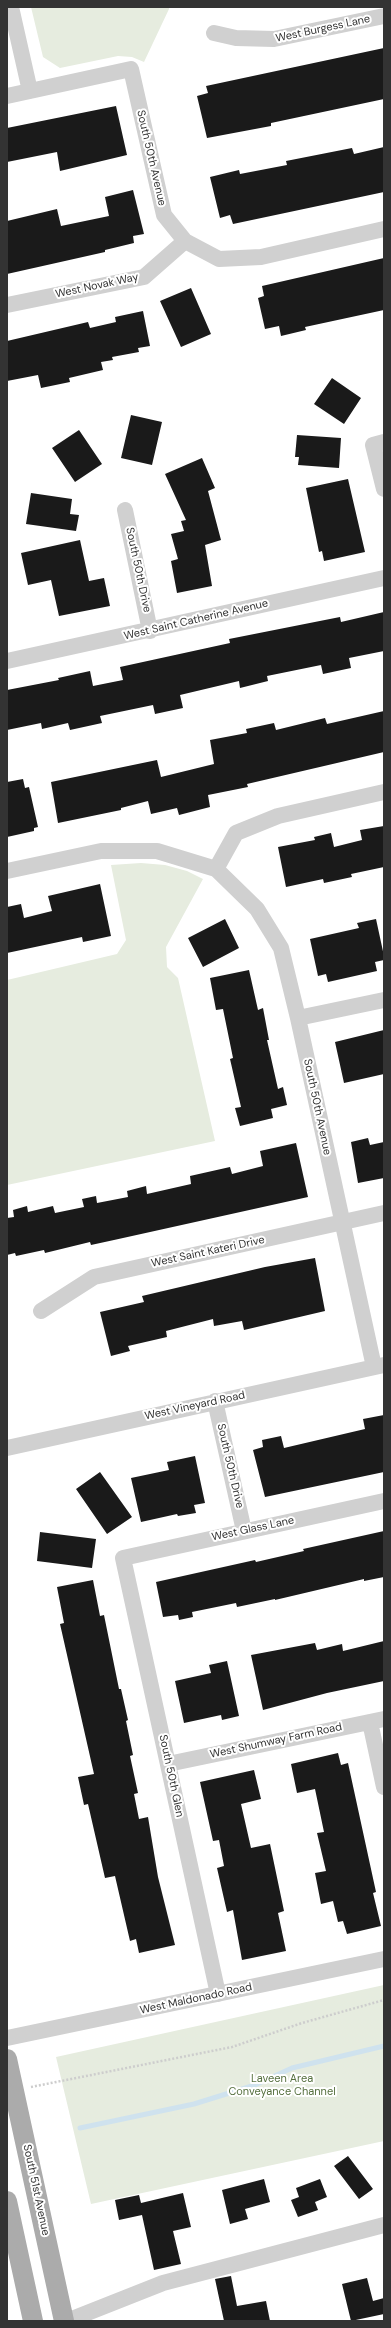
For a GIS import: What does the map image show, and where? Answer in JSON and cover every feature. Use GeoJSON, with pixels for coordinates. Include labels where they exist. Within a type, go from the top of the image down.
{"type":"FeatureCollection","features":[{"type":"Feature","properties":{"kind":"main road","name":"South 51st Avenue"},"geometry":{"type":"LineString","coordinates":[[7,2059],[64,2321]]}},
{"type":"Feature","properties":{"kind":"main road"},"geometry":{"type":"LineString","coordinates":[[7,2201],[33,2321]]}},
{"type":"Feature","properties":{"kind":"street"},"geometry":{"type":"LineString","coordinates":[[7,96],[30,91],[11,7]]}},
{"type":"Feature","properties":{"kind":"street","name":"West Burgess Lane"},"geometry":{"type":"LineString","coordinates":[[214,33],[236,38],[274,39],[384,16]]}},
{"type":"Feature","properties":{"kind":"street","name":"South 50th Avenue"},"geometry":{"type":"LineString","coordinates":[[30,91],[131,68],[164,215],[185,241]]}},
{"type":"Feature","properties":{"kind":"street"},"geometry":{"type":"LineString","coordinates":[[185,241],[219,259],[261,257],[384,229]]}},
{"type":"Feature","properties":{"kind":"street","name":"West Novak Way"},"geometry":{"type":"LineString","coordinates":[[7,305],[144,277],[185,241]]}},
{"type":"Feature","properties":{"kind":"street"},"geometry":{"type":"LineString","coordinates":[[379,444],[384,489]]}},
{"type":"Feature","properties":{"kind":"street","name":"South 50th Drive"},"geometry":{"type":"LineString","coordinates":[[125,510],[150,631]]}},
{"type":"Feature","properties":{"kind":"street","name":"West Saint Catherine Avenue"},"geometry":{"type":"LineString","coordinates":[[7,660],[150,631],[384,578]]}},
{"type":"Feature","properties":{"kind":"street"},"geometry":{"type":"LineString","coordinates":[[7,871],[101,851],[156,851],[216,869],[236,833],[278,816],[384,792]]}},
{"type":"Feature","properties":{"kind":"street","name":"South 50th Avenue"},"geometry":{"type":"LineString","coordinates":[[216,869],[257,908],[281,948],[298,1018],[342,1223],[379,1366]]}},
{"type":"Feature","properties":{"kind":"street"},"geometry":{"type":"LineString","coordinates":[[298,1018],[384,1000]]}},
{"type":"Feature","properties":{"kind":"street","name":"West Saint Kateri Drive"},"geometry":{"type":"LineString","coordinates":[[41,1311],[94,1276],[384,1213]]}},
{"type":"Feature","properties":{"kind":"street","name":"West Vineyard Road"},"geometry":{"type":"LineString","coordinates":[[7,1448],[379,1366]]}},
{"type":"Feature","properties":{"kind":"street","name":"South 50th Drive"},"geometry":{"type":"LineString","coordinates":[[215,1401],[244,1531]]}},
{"type":"Feature","properties":{"kind":"street","name":"West Glass Lane"},"geometry":{"type":"LineString","coordinates":[[123,1558],[384,1501]]}},
{"type":"Feature","properties":{"kind":"street","name":"South 50th Glen"},"geometry":{"type":"LineString","coordinates":[[123,1558],[218,1994]]}},
{"type":"Feature","properties":{"kind":"street"},"geometry":{"type":"LineString","coordinates":[[377,1720],[384,1787]]}},
{"type":"Feature","properties":{"kind":"street","name":"West Shumway Farm Road"},"geometry":{"type":"LineString","coordinates":[[168,1764],[377,1720]]}},
{"type":"Feature","properties":{"kind":"street","name":"West Maldonado Road"},"geometry":{"type":"LineString","coordinates":[[7,2038],[384,1959]]}},
{"type":"Feature","properties":{"kind":"street"},"geometry":{"type":"LineString","coordinates":[[68,2321],[162,2283],[384,2225]]}},
{"type":"Feature","properties":{"kind":"path"},"geometry":{"type":"LineString","coordinates":[[14,2091],[232,2047],[302,2023],[384,2000]]}},
{"type":"Feature","properties":{"kind":"green space"},"geometry":{"type":"Polygon","coordinates":[[[31,7],[169,7],[169,9],[144,62],[132,57],[118,56],[60,68],[43,57],[31,7]]]}},
{"type":"Feature","properties":{"kind":"green space"},"geometry":{"type":"Polygon","coordinates":[[[141,863],[165,865],[187,871],[203,879],[166,947],[167,967],[178,978],[215,1141],[7,1185],[7,980],[117,954],[126,940],[111,865],[141,863]]]}},
{"type":"Feature","properties":{"kind":"green space","name":"Laveen Area Conveyance Channel"},"geometry":{"type":"Polygon","coordinates":[[[384,1985],[384,2141],[91,2204],[56,2057],[384,1985]]]}},
{"type":"Feature","properties":{"kind":"building"},"geometry":{"type":"Polygon","coordinates":[[[384,48],[384,99],[271,123],[271,126],[207,138],[197,96],[208,93],[206,86],[384,48]]]}},
{"type":"Feature","properties":{"kind":"building"},"geometry":{"type":"Polygon","coordinates":[[[116,106],[127,155],[60,171],[57,152],[7,162],[7,128],[116,106]]]}},
{"type":"Feature","properties":{"kind":"building"},"geometry":{"type":"Polygon","coordinates":[[[384,147],[384,192],[233,224],[230,215],[220,218],[210,177],[239,170],[240,174],[287,165],[286,161],[352,148],[354,154],[384,147]]]}},
{"type":"Feature","properties":{"kind":"building"},"geometry":{"type":"Polygon","coordinates":[[[133,190],[144,234],[133,236],[134,243],[105,250],[105,252],[7,274],[7,221],[57,209],[61,226],[109,216],[105,197],[133,190]]]}},
{"type":"Feature","properties":{"kind":"building"},"geometry":{"type":"Polygon","coordinates":[[[384,258],[384,310],[305,327],[306,330],[281,336],[279,326],[265,329],[258,298],[264,296],[262,286],[384,258]]]}},
{"type":"Feature","properties":{"kind":"building"},"geometry":{"type":"Polygon","coordinates":[[[191,288],[211,334],[181,347],[160,301],[191,288]]]}},
{"type":"Feature","properties":{"kind":"building"},"geometry":{"type":"Polygon","coordinates":[[[143,311],[150,346],[138,348],[139,352],[112,357],[113,360],[101,362],[103,370],[69,378],[70,382],[41,388],[38,375],[7,381],[7,341],[88,322],[90,328],[116,322],[115,317],[143,311]]]}},
{"type":"Feature","properties":{"kind":"building"},"geometry":{"type":"Polygon","coordinates":[[[332,378],[361,398],[344,424],[314,404],[332,378]]]}},
{"type":"Feature","properties":{"kind":"building"},"geometry":{"type":"Polygon","coordinates":[[[131,415],[162,422],[152,465],[121,458],[131,415]]]}},
{"type":"Feature","properties":{"kind":"building"},"geometry":{"type":"Polygon","coordinates":[[[79,430],[102,464],[75,482],[52,448],[79,430]]]}},
{"type":"Feature","properties":{"kind":"building"},"geometry":{"type":"Polygon","coordinates":[[[297,435],[341,438],[339,468],[298,465],[299,457],[295,457],[297,435]]]}},
{"type":"Feature","properties":{"kind":"building"},"geometry":{"type":"Polygon","coordinates":[[[202,458],[215,488],[208,491],[221,540],[205,545],[212,586],[177,593],[171,561],[178,559],[171,534],[184,531],[181,521],[186,520],[165,474],[202,458]]]}},
{"type":"Feature","properties":{"kind":"building"},"geometry":{"type":"Polygon","coordinates":[[[348,479],[365,552],[324,561],[322,551],[319,552],[306,488],[348,479]]]}},
{"type":"Feature","properties":{"kind":"building"},"geometry":{"type":"Polygon","coordinates":[[[31,493],[72,499],[70,514],[79,515],[76,531],[26,524],[31,493]]]}},
{"type":"Feature","properties":{"kind":"building"},"geometry":{"type":"Polygon","coordinates":[[[80,540],[89,581],[104,578],[110,606],[59,616],[51,580],[28,585],[21,553],[80,540]]]}},
{"type":"Feature","properties":{"kind":"building"},"geometry":{"type":"Polygon","coordinates":[[[384,612],[384,651],[349,658],[351,668],[323,674],[321,665],[267,676],[268,681],[240,688],[239,681],[180,695],[183,708],[155,714],[153,705],[100,716],[102,723],[70,730],[68,723],[42,729],[41,723],[7,730],[7,690],[59,680],[58,678],[90,671],[93,686],[123,680],[120,667],[230,643],[229,639],[340,617],[341,622],[384,612]]]}},
{"type":"Feature","properties":{"kind":"building"},"geometry":{"type":"Polygon","coordinates":[[[384,711],[384,752],[247,784],[248,787],[208,795],[210,807],[179,815],[177,808],[151,814],[148,801],[121,808],[121,810],[58,823],[51,782],[157,760],[161,777],[214,764],[210,740],[247,733],[246,729],[274,723],[276,730],[325,718],[327,724],[384,711]]]}},
{"type":"Feature","properties":{"kind":"building"},"geometry":{"type":"Polygon","coordinates":[[[23,779],[25,788],[29,787],[38,827],[34,828],[34,831],[7,837],[7,782],[23,779]]]}},
{"type":"Feature","properties":{"kind":"building"},"geometry":{"type":"Polygon","coordinates":[[[384,826],[384,867],[351,874],[352,877],[324,883],[323,879],[286,887],[278,847],[315,840],[314,837],[331,833],[334,847],[362,840],[360,830],[384,826]]]}},
{"type":"Feature","properties":{"kind":"building"},"geometry":{"type":"Polygon","coordinates":[[[100,884],[111,936],[83,942],[82,937],[7,953],[7,907],[21,904],[24,918],[52,911],[48,896],[100,884]]]}},
{"type":"Feature","properties":{"kind":"building"},"geometry":{"type":"Polygon","coordinates":[[[225,919],[239,948],[203,967],[188,938],[225,919]]]}},
{"type":"Feature","properties":{"kind":"building"},"geometry":{"type":"Polygon","coordinates":[[[376,919],[384,956],[384,960],[375,962],[377,971],[328,982],[326,974],[318,976],[310,939],[359,928],[357,923],[376,919]]]}},
{"type":"Feature","properties":{"kind":"building"},"geometry":{"type":"Polygon","coordinates":[[[249,970],[258,1010],[263,1008],[269,1040],[267,1040],[278,1089],[283,1087],[287,1105],[271,1109],[273,1118],[240,1126],[235,1108],[241,1107],[230,1059],[233,1058],[223,1009],[216,1010],[210,978],[249,970]]]}},
{"type":"Feature","properties":{"kind":"building"},"geometry":{"type":"Polygon","coordinates":[[[384,1030],[384,1074],[344,1083],[335,1042],[384,1030]]]}},
{"type":"Feature","properties":{"kind":"building"},"geometry":{"type":"Polygon","coordinates":[[[368,1138],[370,1145],[384,1142],[384,1178],[358,1183],[351,1142],[368,1138]]]}},
{"type":"Feature","properties":{"kind":"building"},"geometry":{"type":"Polygon","coordinates":[[[296,1143],[308,1197],[91,1245],[90,1242],[45,1253],[44,1250],[16,1256],[15,1253],[7,1255],[7,1218],[14,1217],[13,1210],[27,1206],[28,1212],[53,1206],[55,1213],[84,1207],[82,1199],[96,1196],[97,1203],[128,1197],[127,1191],[146,1186],[147,1194],[191,1184],[190,1176],[230,1167],[232,1174],[263,1166],[260,1151],[296,1143]]]}},
{"type":"Feature","properties":{"kind":"building"},"geometry":{"type":"Polygon","coordinates":[[[315,1258],[325,1311],[244,1330],[242,1321],[214,1326],[213,1319],[166,1331],[167,1337],[128,1346],[130,1351],[111,1356],[100,1312],[144,1302],[142,1296],[265,1267],[315,1258]]]}},
{"type":"Feature","properties":{"kind":"building"},"geometry":{"type":"Polygon","coordinates":[[[384,1415],[384,1472],[265,1497],[253,1450],[263,1447],[262,1440],[281,1436],[284,1448],[365,1429],[363,1419],[384,1415]]]}},
{"type":"Feature","properties":{"kind":"building"},"geometry":{"type":"Polygon","coordinates":[[[195,1456],[205,1503],[194,1505],[196,1513],[178,1516],[177,1514],[141,1522],[131,1478],[169,1470],[167,1462],[195,1456]]]}},
{"type":"Feature","properties":{"kind":"building"},"geometry":{"type":"Polygon","coordinates":[[[100,1472],[132,1517],[107,1534],[76,1489],[100,1472]]]}},
{"type":"Feature","properties":{"kind":"building"},"geometry":{"type":"Polygon","coordinates":[[[384,1531],[384,1577],[364,1581],[364,1579],[275,1600],[237,1607],[236,1603],[192,1612],[193,1617],[179,1620],[178,1615],[163,1617],[156,1582],[255,1560],[256,1562],[304,1551],[303,1549],[384,1531]]]}},
{"type":"Feature","properties":{"kind":"building"},"geometry":{"type":"Polygon","coordinates":[[[40,1532],[96,1539],[92,1568],[37,1561],[40,1532]]]}},
{"type":"Feature","properties":{"kind":"building"},"geometry":{"type":"Polygon","coordinates":[[[93,1580],[100,1616],[104,1615],[119,1689],[121,1689],[128,1720],[126,1721],[133,1755],[130,1756],[138,1793],[134,1794],[139,1819],[148,1817],[158,1877],[175,1945],[139,1953],[136,1939],[130,1941],[115,1876],[105,1878],[88,1804],[84,1805],[78,1777],[94,1774],[60,1624],[64,1623],[57,1587],[93,1580]]]}},
{"type":"Feature","properties":{"kind":"building"},"geometry":{"type":"Polygon","coordinates":[[[384,1641],[384,1681],[327,1693],[263,1710],[251,1655],[315,1643],[317,1650],[342,1644],[343,1651],[384,1641]]]}},
{"type":"Feature","properties":{"kind":"building"},"geometry":{"type":"Polygon","coordinates":[[[227,1661],[239,1716],[222,1720],[221,1715],[184,1723],[175,1681],[211,1673],[209,1665],[227,1661]]]}},
{"type":"Feature","properties":{"kind":"building"},"geometry":{"type":"Polygon","coordinates":[[[338,1753],[341,1765],[348,1763],[376,1892],[373,1893],[381,1926],[347,1934],[343,1921],[338,1922],[333,1901],[321,1904],[315,1873],[326,1871],[317,1833],[324,1832],[315,1789],[297,1793],[291,1764],[338,1753]]]}},
{"type":"Feature","properties":{"kind":"building"},"geometry":{"type":"Polygon","coordinates":[[[254,1770],[261,1799],[241,1804],[251,1848],[270,1844],[284,1911],[278,1913],[286,1951],[242,1960],[233,1910],[227,1912],[217,1868],[224,1866],[219,1840],[213,1841],[200,1782],[254,1770]]]}},
{"type":"Feature","properties":{"kind":"building"},"geometry":{"type":"Polygon","coordinates":[[[348,2156],[373,2189],[359,2199],[334,2166],[348,2156]]]}},
{"type":"Feature","properties":{"kind":"building"},"geometry":{"type":"Polygon","coordinates":[[[264,2179],[270,2202],[245,2209],[248,2219],[230,2224],[222,2190],[264,2179]]]}},
{"type":"Feature","properties":{"kind":"building"},"geometry":{"type":"Polygon","coordinates":[[[320,2179],[327,2197],[315,2202],[318,2210],[298,2217],[291,2200],[299,2197],[296,2188],[320,2179]]]}},
{"type":"Feature","properties":{"kind":"building"},"geometry":{"type":"Polygon","coordinates":[[[183,2193],[191,2227],[173,2231],[181,2264],[154,2270],[142,2215],[119,2220],[115,2200],[139,2195],[141,2203],[183,2193]]]}},
{"type":"Feature","properties":{"kind":"building"},"geometry":{"type":"Polygon","coordinates":[[[231,2276],[237,2306],[266,2301],[270,2321],[224,2321],[215,2279],[231,2276]]]}},
{"type":"Feature","properties":{"kind":"building"},"geometry":{"type":"Polygon","coordinates":[[[367,2278],[373,2301],[384,2298],[384,2314],[351,2321],[342,2284],[367,2278]]]}},
{"type":"Feature","properties":{"kind":"waterway"},"geometry":{"type":"LineString","coordinates":[[80,2128],[194,2104],[255,2085],[292,2068],[384,2046]]}}]}
